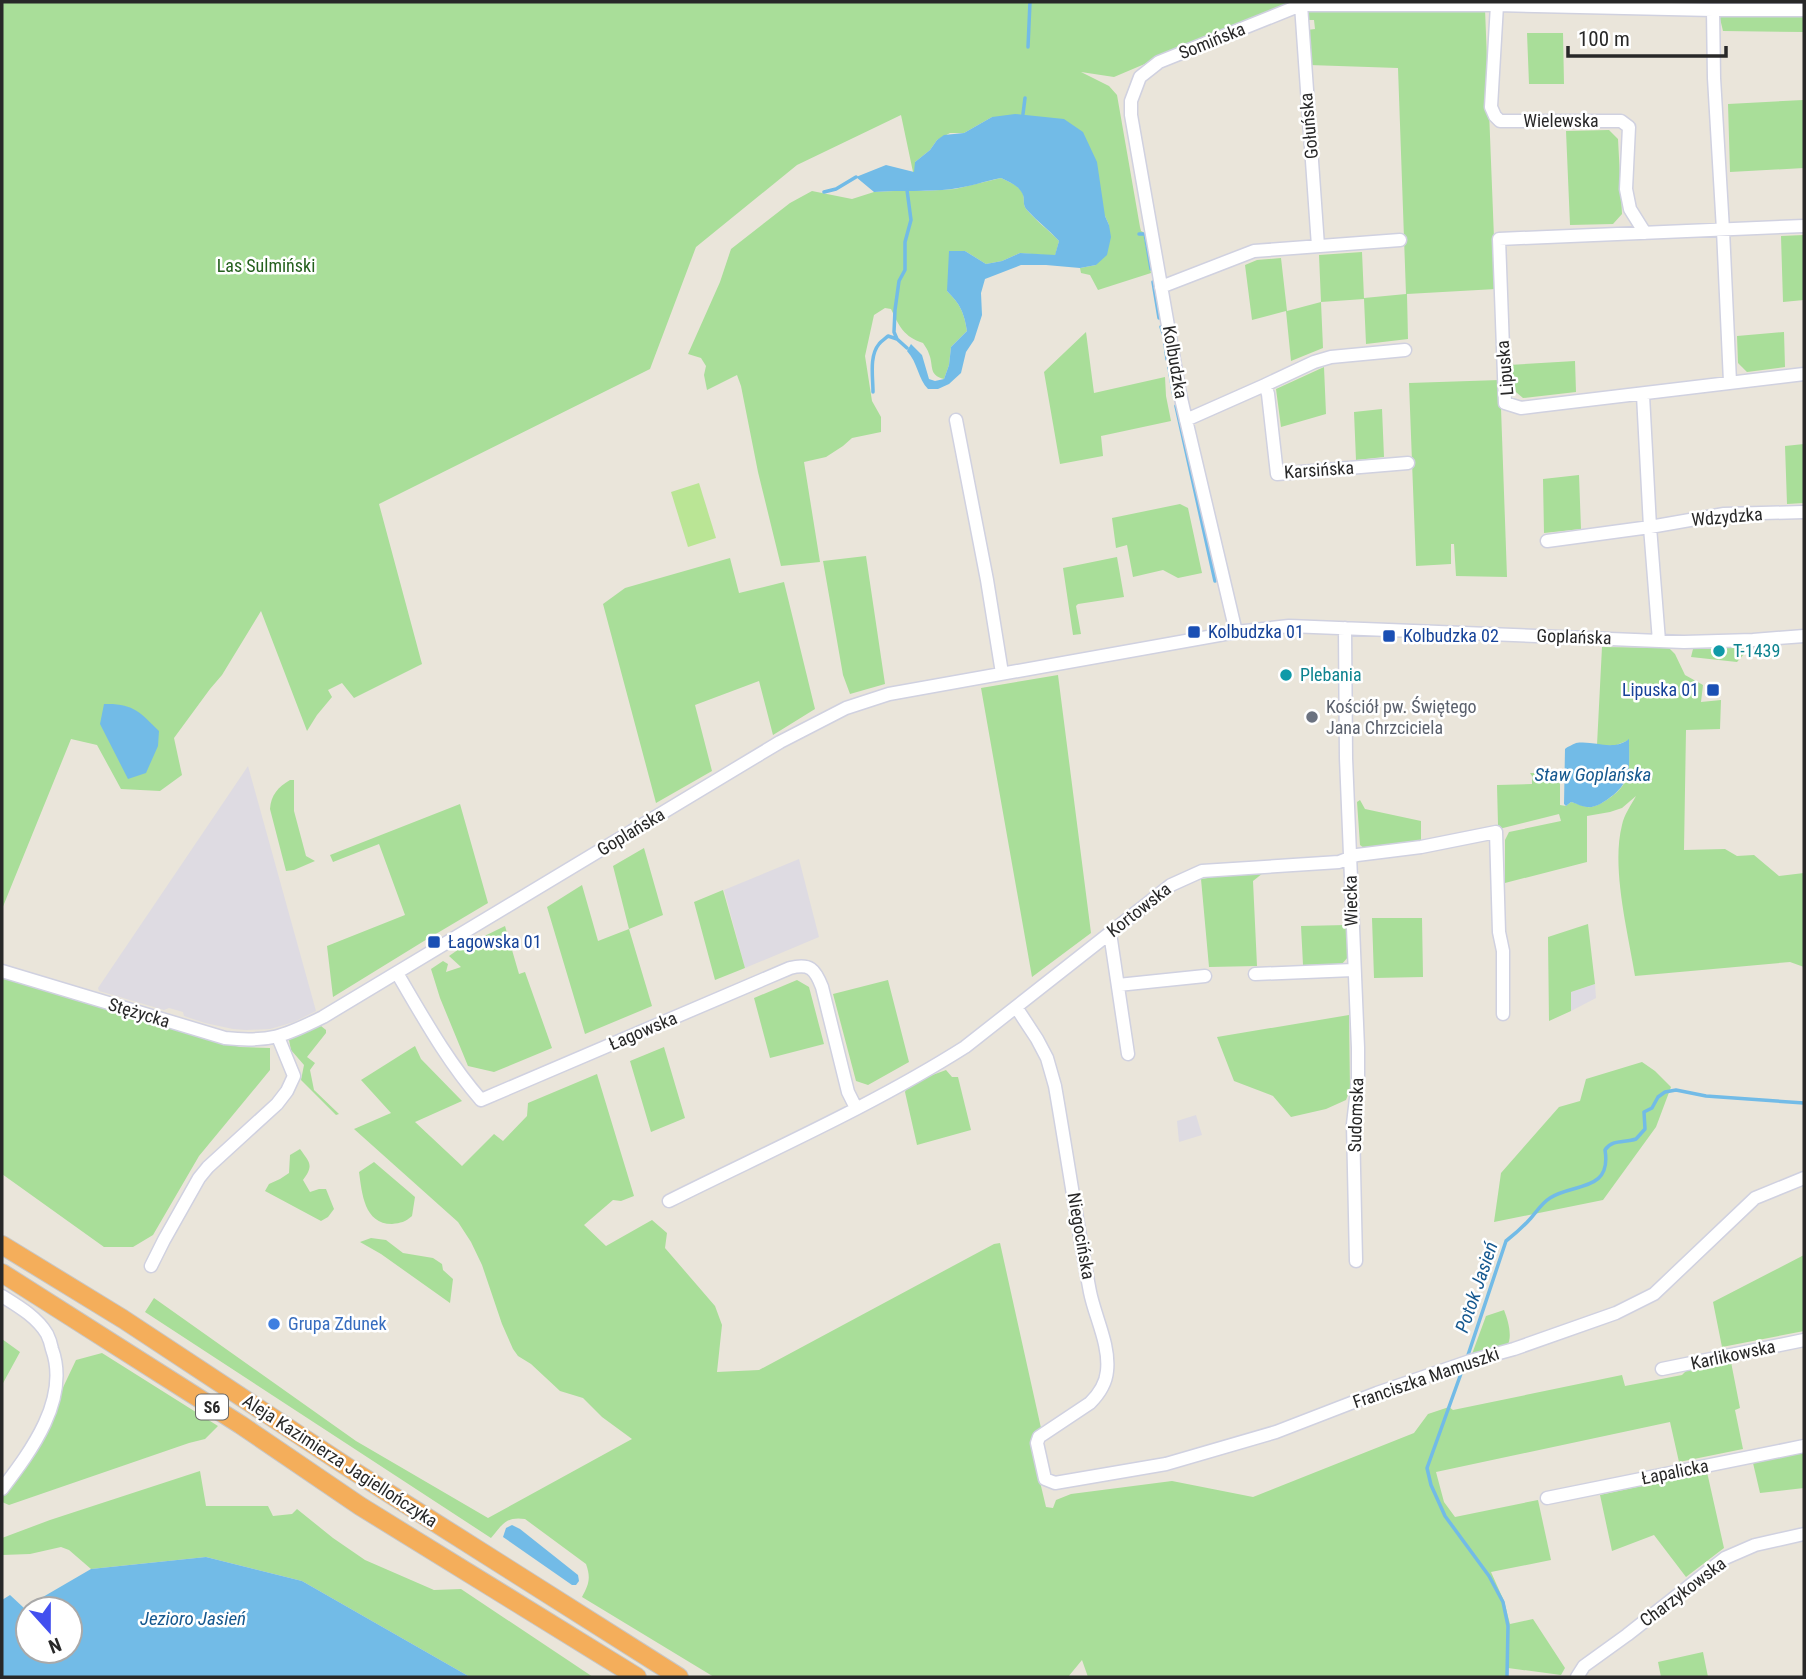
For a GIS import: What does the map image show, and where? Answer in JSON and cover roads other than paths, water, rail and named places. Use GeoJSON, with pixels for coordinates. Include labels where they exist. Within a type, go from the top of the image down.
{"type":"FeatureCollection","features":[{"type":"Feature","properties":{"kind":"highway","name":"Aleja Kazimierza Jagiellończyka"},"geometry":{"type":"LineString","coordinates":[[2,1245],[123,1319],[363,1477],[679,1677]]}},
{"type":"Feature","properties":{"kind":"highway","name":"Aleja Kazimierza Jagiellończyka"},"geometry":{"type":"LineString","coordinates":[[2,1273],[241,1425],[360,1506],[637,1677]]}},
{"type":"Feature","properties":{"kind":"street","name":"Somińska"},"geometry":{"type":"LineString","coordinates":[[1134,89],[1140,77],[1159,62],[1301,5],[1804,10]]}},
{"type":"Feature","properties":{"kind":"street","name":"Gołuńska"},"geometry":{"type":"LineString","coordinates":[[1301,5],[1318,246]]}},
{"type":"Feature","properties":{"kind":"street","name":"Wielewska"},"geometry":{"type":"LineString","coordinates":[[1497,5],[1491,107],[1495,116],[1500,121],[1620,121],[1629,127],[1626,189],[1630,208],[1645,233]]}},
{"type":"Feature","properties":{"kind":"street"},"geometry":{"type":"LineString","coordinates":[[1713,10],[1714,78],[1730,382]]}},
{"type":"Feature","properties":{"kind":"street","name":"Kolbudzka"},"geometry":{"type":"LineString","coordinates":[[1134,89],[1130,101],[1130,116],[1180,394],[1236,632]]}},
{"type":"Feature","properties":{"kind":"street"},"geometry":{"type":"LineString","coordinates":[[1645,233],[1804,226]]}},
{"type":"Feature","properties":{"kind":"street","name":"Lipuska"},"geometry":{"type":"LineString","coordinates":[[1645,233],[1499,239],[1505,403],[1521,408],[1804,374]]}},
{"type":"Feature","properties":{"kind":"street"},"geometry":{"type":"LineString","coordinates":[[1161,287],[1254,251],[1400,240]]}},
{"type":"Feature","properties":{"kind":"street"},"geometry":{"type":"LineString","coordinates":[[1186,420],[1331,356],[1405,350]]}},
{"type":"Feature","properties":{"kind":"street","name":"Karsińska"},"geometry":{"type":"LineString","coordinates":[[1265,385],[1277,474],[1408,463]]}},
{"type":"Feature","properties":{"kind":"street"},"geometry":{"type":"LineString","coordinates":[[1643,395],[1659,641]]}},
{"type":"Feature","properties":{"kind":"street"},"geometry":{"type":"LineString","coordinates":[[956,420],[1002,673]]}},
{"type":"Feature","properties":{"kind":"street","name":"Wdzydzka"},"geometry":{"type":"LineString","coordinates":[[1547,541],[1724,514],[1804,512]]}},
{"type":"Feature","properties":{"kind":"street","name":"Goplańska"},"geometry":{"type":"LineString","coordinates":[[278,1037],[323,1017],[780,742],[830,715],[889,694],[1236,632],[1289,626],[1659,641],[1719,642],[1804,636]]}},
{"type":"Feature","properties":{"kind":"street","name":"Wiecka"},"geometry":{"type":"LineString","coordinates":[[1345,628],[1353,970]]}},
{"type":"Feature","properties":{"kind":"street","name":"Kortowska"},"geometry":{"type":"LineString","coordinates":[[669,1201],[856,1108],[943,1061],[965,1047],[1171,885],[1202,871],[1339,862],[1357,855],[1421,847],[1496,832],[1499,932],[1503,951],[1503,1014]]}},
{"type":"Feature","properties":{"kind":"street"},"geometry":{"type":"LineString","coordinates":[[1110,933],[1128,1054]]}},
{"type":"Feature","properties":{"kind":"street","name":"Łagowska"},"geometry":{"type":"LineString","coordinates":[[397,972],[447,1057],[481,1100],[790,968],[807,967],[818,977],[822,987],[848,1092],[856,1108]]}},
{"type":"Feature","properties":{"kind":"street"},"geometry":{"type":"LineString","coordinates":[[1255,974],[1353,970]]}},
{"type":"Feature","properties":{"kind":"street","name":"Sudomska"},"geometry":{"type":"LineString","coordinates":[[1353,970],[1358,1081],[1353,1124],[1356,1261]]}},
{"type":"Feature","properties":{"kind":"street","name":"Stężycka"},"geometry":{"type":"LineString","coordinates":[[2,971],[225,1038],[246,1040],[278,1037]]}},
{"type":"Feature","properties":{"kind":"street"},"geometry":{"type":"LineString","coordinates":[[1118,985],[1205,976]]}},
{"type":"Feature","properties":{"kind":"street","name":"Niegocińska"},"geometry":{"type":"LineString","coordinates":[[1016,1007],[1047,1058],[1055,1086],[1091,1295],[1105,1349],[1107,1370],[1104,1382],[1090,1403],[1039,1437],[1037,1443]]}},
{"type":"Feature","properties":{"kind":"street"},"geometry":{"type":"LineString","coordinates":[[151,1266],[208,1167],[288,1091],[294,1076],[278,1037]]}},
{"type":"Feature","properties":{"kind":"street","name":"Franciszka Mamuszki"},"geometry":{"type":"LineString","coordinates":[[1037,1443],[1045,1479],[1055,1483],[1166,1464],[1276,1432],[1377,1393],[1514,1349],[1638,1303],[1654,1294],[1755,1198],[1804,1178]]}},
{"type":"Feature","properties":{"kind":"street"},"geometry":{"type":"LineString","coordinates":[[2,1296],[29,1314],[47,1334],[58,1373],[49,1415],[2,1489]]}},
{"type":"Feature","properties":{"kind":"street","name":"Karlikowska"},"geometry":{"type":"LineString","coordinates":[[1662,1369],[1804,1340]]}},
{"type":"Feature","properties":{"kind":"street","name":"Łapalicka"},"geometry":{"type":"LineString","coordinates":[[1547,1498],[1804,1446]]}},
{"type":"Feature","properties":{"kind":"street","name":"Charzykowska"},"geometry":{"type":"LineString","coordinates":[[1577,1677],[1584,1666],[1725,1559],[1755,1545],[1804,1534]]}},
{"type":"Feature","properties":{"kind":"water"},"geometry":{"type":"Polygon","coordinates":[[[1015,114],[1064,119],[1083,132],[1097,162],[1111,237],[1107,255],[1096,265],[1080,268],[1021,265],[985,279],[981,293],[982,315],[974,340],[966,352],[961,373],[949,384],[938,389],[928,389],[907,351],[911,344],[922,355],[929,379],[944,379],[951,347],[967,331],[961,309],[947,291],[949,251],[965,251],[986,264],[1020,253],[1055,255],[1059,241],[1027,210],[1019,189],[1001,178],[952,189],[874,192],[856,177],[886,165],[914,172],[915,162],[944,135],[964,133],[992,117],[1015,114]]]}},
{"type":"Feature","properties":{"kind":"water"},"geometry":{"type":"Polygon","coordinates":[[[104,704],[129,707],[159,731],[158,746],[146,773],[128,779],[100,724],[104,704]]]}},
{"type":"Feature","properties":{"kind":"water","name":"Staw Goplańska"},"geometry":{"type":"Polygon","coordinates":[[[1629,739],[1628,773],[1616,793],[1593,807],[1571,802],[1566,806],[1565,749],[1576,743],[1616,745],[1629,739]]]}},
{"type":"Feature","properties":{"kind":"water"},"geometry":{"type":"Polygon","coordinates":[[[512,1525],[578,1575],[579,1581],[576,1585],[572,1585],[503,1537],[506,1528],[512,1525]]]}},
{"type":"Feature","properties":{"kind":"water","name":"Jezioro Jasień"},"geometry":{"type":"Polygon","coordinates":[[[206,1557],[302,1581],[470,1677],[2,1677],[2,1600],[10,1595],[14,1599],[14,1665],[84,1665],[84,1595],[46,1595],[91,1569],[206,1557]]]}},
{"type":"Feature","properties":{"kind":"waterway"},"geometry":{"type":"LineString","coordinates":[[1028,47],[1030,2]]}},
{"type":"Feature","properties":{"kind":"waterway"},"geometry":{"type":"LineString","coordinates":[[1023,114],[1025,98]]}},
{"type":"Feature","properties":{"kind":"waterway"},"geometry":{"type":"LineString","coordinates":[[824,192],[836,189],[856,177]]}},
{"type":"Feature","properties":{"kind":"waterway"},"geometry":{"type":"LineString","coordinates":[[897,339],[894,332],[895,310],[899,281],[905,270],[905,242],[911,220],[907,190]]}},
{"type":"Feature","properties":{"kind":"waterway"},"geometry":{"type":"LineString","coordinates":[[1139,234],[1145,234],[1151,269]]}},
{"type":"Feature","properties":{"kind":"waterway"},"geometry":{"type":"LineString","coordinates":[[1153,282],[1159,318]]}},
{"type":"Feature","properties":{"kind":"waterway"},"geometry":{"type":"LineString","coordinates":[[1161,327],[1167,359]]}},
{"type":"Feature","properties":{"kind":"waterway"},"geometry":{"type":"LineString","coordinates":[[873,392],[873,361],[879,344],[888,336],[897,339],[907,348]]}},
{"type":"Feature","properties":{"kind":"waterway"},"geometry":{"type":"LineString","coordinates":[[1169,368],[1174,396]]}},
{"type":"Feature","properties":{"kind":"waterway"},"geometry":{"type":"LineString","coordinates":[[1176,406],[1215,581]]}},
{"type":"Feature","properties":{"kind":"waterway"},"geometry":{"type":"LineString","coordinates":[[1468,1355],[1506,1241],[1550,1198],[1597,1180],[1606,1164],[1605,1150],[1615,1143],[1636,1139],[1645,1129],[1644,1112],[1652,1108],[1658,1097],[1665,1092],[1676,1090],[1706,1096],[1804,1103]]}},
{"type":"Feature","properties":{"kind":"waterway","name":"Potok Jasień"},"geometry":{"type":"LineString","coordinates":[[1463,1368],[1427,1468],[1431,1485],[1445,1516],[1489,1576],[1503,1602],[1508,1626],[1507,1677]]}},
{"type":"Feature","properties":{"kind":"place","name":"Kolbudzka 01"},"geometry":{"type":"Point","coordinates":[1194,632]}},
{"type":"Feature","properties":{"kind":"place","name":"Kolbudzka 02"},"geometry":{"type":"Point","coordinates":[1389,636]}},
{"type":"Feature","properties":{"kind":"place","name":"T-1439"},"geometry":{"type":"Point","coordinates":[1719,651]}},
{"type":"Feature","properties":{"kind":"place","name":"Plebania"},"geometry":{"type":"Point","coordinates":[1286,675]}},
{"type":"Feature","properties":{"kind":"place","name":"Lipuska 01"},"geometry":{"type":"Point","coordinates":[1713,690]}},
{"type":"Feature","properties":{"kind":"place","name":"Kościół pw. Świętego Jana Chrzciciela"},"geometry":{"type":"Point","coordinates":[1312,717]}},
{"type":"Feature","properties":{"kind":"place","name":"Łagowska 01"},"geometry":{"type":"Point","coordinates":[434,942]}},
{"type":"Feature","properties":{"kind":"place","name":"Grupa Zdunek"},"geometry":{"type":"Point","coordinates":[274,1324]}},
{"type":"Feature","properties":{"kind":"park label","name":"Las Sulmiński"},"geometry":{"type":"Point","coordinates":[266,266]}}]}
